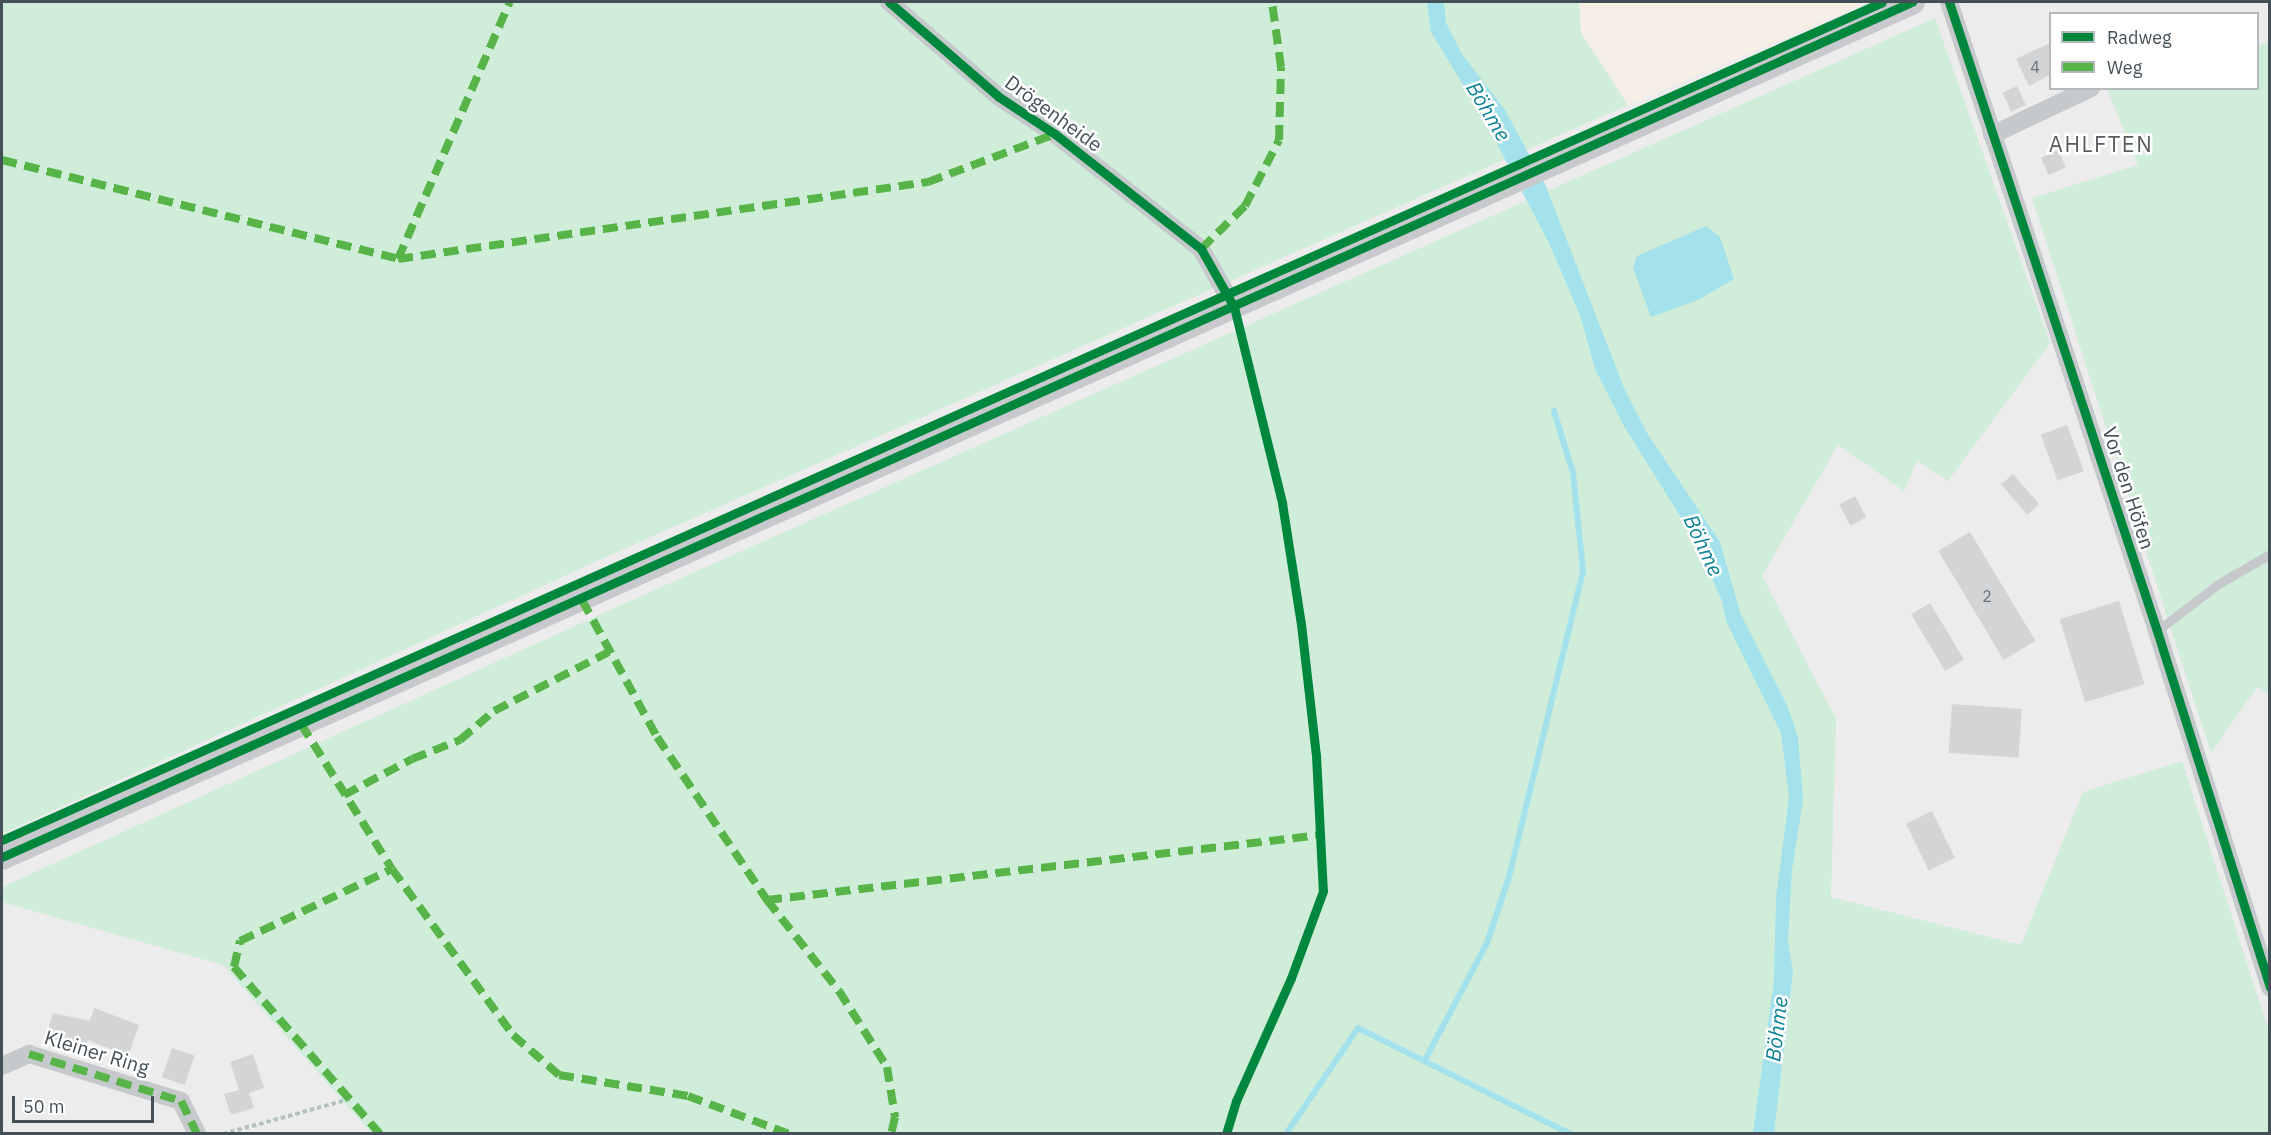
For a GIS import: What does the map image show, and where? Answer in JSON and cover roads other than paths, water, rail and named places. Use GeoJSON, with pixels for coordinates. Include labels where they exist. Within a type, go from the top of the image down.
{"type":"FeatureCollection","features":[{"type":"Feature","properties":{"kind":"main road"},"geometry":{"type":"LineString","coordinates":[[2,856],[1912,2]]}},
{"type":"Feature","properties":{"kind":"street","name":"Drögenheide"},"geometry":{"type":"LineString","coordinates":[[889,2],[999,97],[1055,134],[1201,249],[1234,306]]}},
{"type":"Feature","properties":{"kind":"street","name":"Vor den Höfen"},"geometry":{"type":"LineString","coordinates":[[1949,2],[2157,631],[2270,987]]}},
{"type":"Feature","properties":{"kind":"street"},"geometry":{"type":"LineString","coordinates":[[1992,135],[2087,90]]}},
{"type":"Feature","properties":{"kind":"street","name":"Kleiner Ring"},"geometry":{"type":"LineString","coordinates":[[2,1066],[29,1054],[180,1101],[193,1119],[197,1134]]}},
{"type":"Feature","properties":{"kind":"lane"},"geometry":{"type":"LineString","coordinates":[[2157,631],[2218,584],[2270,554]]}},
{"type":"Feature","properties":{"kind":"water","name":"Böhme"},"geometry":{"type":"Polygon","coordinates":[[[1427,2],[1444,2],[1446,23],[1462,54],[1505,110],[1545,184],[1624,388],[1647,433],[1720,542],[1741,615],[1787,705],[1798,737],[1803,800],[1792,870],[1788,941],[1793,973],[1774,1133],[1753,1133],[1774,981],[1776,898],[1789,798],[1781,733],[1727,623],[1722,601],[1695,540],[1624,426],[1595,369],[1581,318],[1550,245],[1484,119],[1431,32],[1427,2]]]}},
{"type":"Feature","properties":{"kind":"water"},"geometry":{"type":"Polygon","coordinates":[[[1706,226],[1720,237],[1734,279],[1698,300],[1651,317],[1633,268],[1637,256],[1706,226]]]}},
{"type":"Feature","properties":{"kind":"waterway"},"geometry":{"type":"LineString","coordinates":[[1425,1060],[1487,943],[1509,877],[1583,571],[1573,473],[1554,411]]}},
{"type":"Feature","properties":{"kind":"waterway"},"geometry":{"type":"LineString","coordinates":[[1286,1134],[1358,1028],[1571,1134]]}},
{"type":"Feature","properties":{"kind":"district","name":"AHLFTEN"},"geometry":{"type":"Point","coordinates":[2101,144]}}]}
